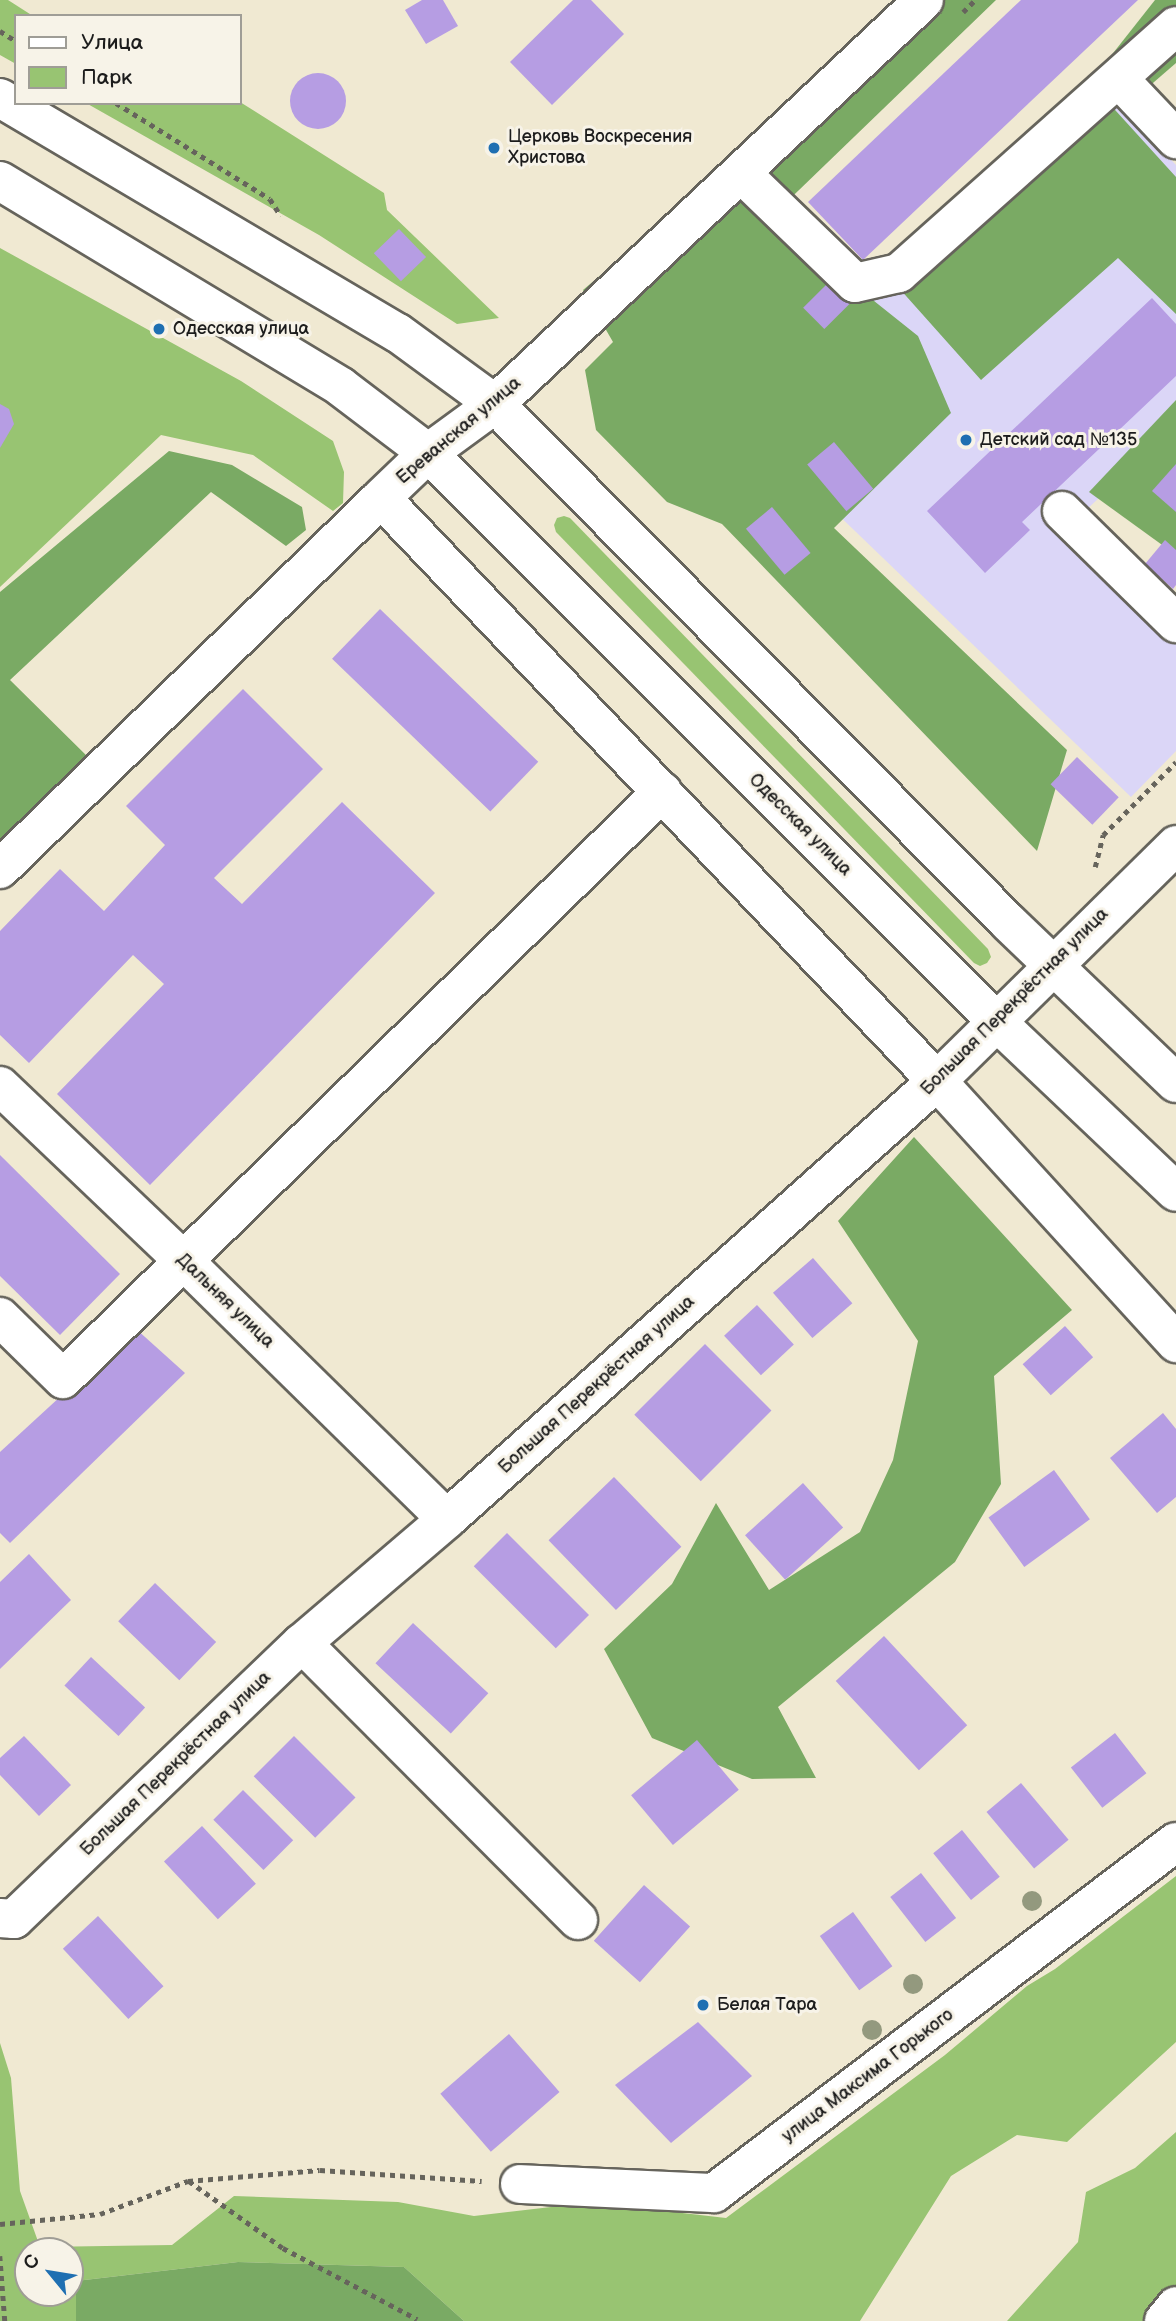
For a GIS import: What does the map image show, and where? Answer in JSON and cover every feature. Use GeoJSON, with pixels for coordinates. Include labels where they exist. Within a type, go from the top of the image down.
{"type":"FeatureCollection","features":[{"type":"Feature","properties":{"kind":"street","name":"Ереванская улица"},"geometry":{"type":"LineString","coordinates":[[0,869],[428,453],[495,404],[924,0]]}},
{"type":"Feature","properties":{"kind":"street"},"geometry":{"type":"LineString","coordinates":[[741,173],[855,283],[899,273],[1176,26]]}},
{"type":"Feature","properties":{"kind":"street"},"geometry":{"type":"LineString","coordinates":[[1119,79],[1176,139]]}},
{"type":"Feature","properties":{"kind":"street"},"geometry":{"type":"LineString","coordinates":[[0,98],[398,333],[495,404],[1053,964],[1176,1083]]}},
{"type":"Feature","properties":{"kind":"street","name":"Одесская улица"},"geometry":{"type":"LineString","coordinates":[[0,181],[341,387],[428,453],[999,1023],[1176,1192]]}},
{"type":"Feature","properties":{"kind":"street"},"geometry":{"type":"LineString","coordinates":[[381,498],[937,1081],[1176,1343]]}},
{"type":"Feature","properties":{"kind":"street"},"geometry":{"type":"LineString","coordinates":[[1062,511],[1176,623]]}},
{"type":"Feature","properties":{"kind":"street"},"geometry":{"type":"LineString","coordinates":[[0,1317],[63,1378],[662,792]]}},
{"type":"Feature","properties":{"kind":"street","name":"Большая Перекрёстная улица"},"geometry":{"type":"LineString","coordinates":[[7,1919],[302,1643],[447,1519],[937,1081],[999,1023],[1053,964],[1175,848]]}},
{"type":"Feature","properties":{"kind":"street","name":"Дальняя улица"},"geometry":{"type":"LineString","coordinates":[[0,1086],[184,1261],[447,1519]]}},
{"type":"Feature","properties":{"kind":"street"},"geometry":{"type":"LineString","coordinates":[[302,1643],[578,1920]]}},
{"type":"Feature","properties":{"kind":"street","name":"улица Максима Горького"},"geometry":{"type":"LineString","coordinates":[[520,2184],[714,2193],[1176,1842]]}},
{"type":"Feature","properties":{"kind":"street"},"geometry":{"type":"LineString","coordinates":[[1164,2321],[1176,2306]]}},
{"type":"Feature","properties":{"kind":"path"},"geometry":{"type":"LineString","coordinates":[[119,105],[270,199],[282,219]]}},
{"type":"Feature","properties":{"kind":"path"},"geometry":{"type":"LineString","coordinates":[[1099,872],[1095,866],[1103,835],[1176,762]]}},
{"type":"Feature","properties":{"kind":"path"},"geometry":{"type":"LineString","coordinates":[[0,2224],[100,2214],[188,2181],[320,2170],[520,2184]]}},
{"type":"Feature","properties":{"kind":"path"},"geometry":{"type":"LineString","coordinates":[[188,2181],[283,2248],[418,2319]]}},
{"type":"Feature","properties":{"kind":"path"},"geometry":{"type":"LineString","coordinates":[[0,2256],[5,2321]]}},
{"type":"Feature","properties":{"kind":"shaded area","name":"Детский сад №135"},"geometry":{"type":"Polygon","coordinates":[[[1114,100],[1176,165],[1176,426],[1084,512],[1176,602],[1176,751],[1131,797],[774,453],[863,304],[907,282],[1114,100]]]}},
{"type":"Feature","properties":{"kind":"green space"},"geometry":{"type":"Polygon","coordinates":[[[0,0],[8,0],[30,14],[14,14],[14,63],[0,55],[0,0]]]}},
{"type":"Feature","properties":{"kind":"green space"},"geometry":{"type":"Polygon","coordinates":[[[896,0],[996,0],[770,218],[918,336],[951,413],[834,528],[1067,750],[1037,851],[722,524],[667,502],[596,430],[585,370],[613,342],[583,290],[718,175],[896,0]]]}},
{"type":"Feature","properties":{"kind":"green space"},"geometry":{"type":"Polygon","coordinates":[[[1155,0],[1176,0],[1176,63],[1146,89],[1110,57],[1155,0]]]}},
{"type":"Feature","properties":{"kind":"green space"},"geometry":{"type":"Polygon","coordinates":[[[1086,78],[1176,177],[1176,314],[1118,258],[981,380],[882,269],[1086,78]]]}},
{"type":"Feature","properties":{"kind":"green space"},"geometry":{"type":"Polygon","coordinates":[[[242,103],[384,193],[387,210],[499,318],[457,324],[319,235],[90,105],[242,103]]]}},
{"type":"Feature","properties":{"kind":"green space"},"geometry":{"type":"Polygon","coordinates":[[[0,248],[241,381],[333,441],[344,472],[343,503],[333,511],[253,455],[161,435],[0,587],[0,248]]]}},
{"type":"Feature","properties":{"kind":"green space"},"geometry":{"type":"Polygon","coordinates":[[[1176,400],[1176,555],[1089,492],[1176,400]]]}},
{"type":"Feature","properties":{"kind":"green space"},"geometry":{"type":"Polygon","coordinates":[[[169,451],[232,465],[302,507],[306,530],[286,546],[211,492],[10,680],[92,761],[0,847],[0,592],[169,451]]]}},
{"type":"Feature","properties":{"kind":"green space"},"geometry":{"type":"Polygon","coordinates":[[[557,518],[570,518],[988,949],[991,957],[987,963],[980,966],[974,963],[556,532],[554,525],[557,518]]]}},
{"type":"Feature","properties":{"kind":"green space"},"geometry":{"type":"Polygon","coordinates":[[[914,1137],[1072,1310],[994,1376],[1001,1484],[955,1562],[778,1707],[816,1778],[752,1779],[652,1738],[604,1649],[672,1584],[716,1503],[769,1590],[860,1532],[893,1460],[918,1341],[838,1221],[914,1137]]]}},
{"type":"Feature","properties":{"kind":"green space"},"geometry":{"type":"Polygon","coordinates":[[[1176,1876],[1176,2042],[1067,2142],[1017,2135],[951,2176],[860,2321],[464,2321],[404,2267],[238,2262],[84,2280],[84,2246],[172,2245],[234,2196],[398,2202],[474,2216],[551,2207],[630,2207],[726,2218],[945,2055],[1027,1986],[1055,1969],[1176,1876]]]}},
{"type":"Feature","properties":{"kind":"green space"},"geometry":{"type":"Polygon","coordinates":[[[0,2043],[11,2078],[20,2191],[36,2237],[14,2237],[14,2307],[76,2307],[76,2321],[0,2321],[0,2043]]]}},
{"type":"Feature","properties":{"kind":"green space"},"geometry":{"type":"Polygon","coordinates":[[[1176,2132],[1176,2288],[1146,2321],[1007,2321],[1078,2242],[1086,2192],[1135,2168],[1176,2132]]]}},
{"type":"Feature","properties":{"kind":"green space"},"geometry":{"type":"Polygon","coordinates":[[[238,2262],[404,2267],[464,2321],[76,2321],[76,2307],[84,2307],[84,2280],[238,2262]]]}},
{"type":"Feature","properties":{"kind":"building"},"geometry":{"type":"Polygon","coordinates":[[[422,0],[443,0],[458,26],[426,44],[405,10],[422,0]]]}},
{"type":"Feature","properties":{"kind":"building"},"geometry":{"type":"Polygon","coordinates":[[[573,0],[591,0],[624,34],[552,105],[510,62],[573,0]]]}},
{"type":"Feature","properties":{"kind":"building"},"geometry":{"type":"Polygon","coordinates":[[[1021,0],[1138,0],[863,260],[808,202],[1021,0]]]}},
{"type":"Feature","properties":{"kind":"building"},"geometry":{"type":"Polygon","coordinates":[[[318,73],[333,78],[341,86],[346,101],[341,116],[333,124],[318,129],[303,124],[295,116],[290,101],[295,86],[303,78],[318,73]]]}},
{"type":"Feature","properties":{"kind":"building"},"geometry":{"type":"Polygon","coordinates":[[[399,229],[426,257],[401,281],[374,253],[399,229]]]}},
{"type":"Feature","properties":{"kind":"building"},"geometry":{"type":"Polygon","coordinates":[[[830,281],[851,302],[824,329],[803,308],[830,281]]]}},
{"type":"Feature","properties":{"kind":"building"},"geometry":{"type":"Polygon","coordinates":[[[1152,298],[1176,324],[1176,376],[1022,522],[1030,530],[985,573],[927,511],[1152,298]]]}},
{"type":"Feature","properties":{"kind":"building"},"geometry":{"type":"Polygon","coordinates":[[[0,404],[9,409],[14,424],[0,448],[0,404]]]}},
{"type":"Feature","properties":{"kind":"building"},"geometry":{"type":"Polygon","coordinates":[[[834,442],[873,489],[846,511],[807,464],[834,442]]]}},
{"type":"Feature","properties":{"kind":"building"},"geometry":{"type":"Polygon","coordinates":[[[1176,464],[1176,512],[1152,491],[1176,464]]]}},
{"type":"Feature","properties":{"kind":"building"},"geometry":{"type":"Polygon","coordinates":[[[772,507],[811,553],[785,575],[746,529],[772,507]]]}},
{"type":"Feature","properties":{"kind":"building"},"geometry":{"type":"Polygon","coordinates":[[[1165,540],[1176,550],[1176,585],[1173,589],[1145,564],[1165,540]]]}},
{"type":"Feature","properties":{"kind":"building"},"geometry":{"type":"Polygon","coordinates":[[[380,609],[538,762],[490,811],[332,659],[380,609]]]}},
{"type":"Feature","properties":{"kind":"building"},"geometry":{"type":"Polygon","coordinates":[[[243,689],[323,769],[214,878],[242,904],[342,802],[435,893],[150,1185],[57,1094],[164,984],[133,955],[29,1063],[0,1035],[0,931],[60,869],[104,911],[165,845],[126,806],[243,689]]]}},
{"type":"Feature","properties":{"kind":"building"},"geometry":{"type":"Polygon","coordinates":[[[1077,757],[1119,797],[1092,825],[1051,784],[1077,757]]]}},
{"type":"Feature","properties":{"kind":"building"},"geometry":{"type":"Polygon","coordinates":[[[0,1155],[120,1274],[60,1335],[0,1276],[0,1155]]]}},
{"type":"Feature","properties":{"kind":"building"},"geometry":{"type":"Polygon","coordinates":[[[813,1258],[852,1303],[812,1338],[773,1293],[813,1258]]]}},
{"type":"Feature","properties":{"kind":"building"},"geometry":{"type":"Polygon","coordinates":[[[757,1305],[794,1344],[761,1375],[724,1336],[757,1305]]]}},
{"type":"Feature","properties":{"kind":"building"},"geometry":{"type":"Polygon","coordinates":[[[1065,1326],[1093,1357],[1051,1395],[1023,1364],[1065,1326]]]}},
{"type":"Feature","properties":{"kind":"building"},"geometry":{"type":"Polygon","coordinates":[[[135,1328],[185,1373],[10,1543],[0,1533],[0,1452],[135,1328]]]}},
{"type":"Feature","properties":{"kind":"building"},"geometry":{"type":"Polygon","coordinates":[[[705,1344],[771,1410],[701,1481],[634,1415],[705,1344]]]}},
{"type":"Feature","properties":{"kind":"building"},"geometry":{"type":"Polygon","coordinates":[[[1163,1413],[1176,1429],[1176,1497],[1157,1513],[1110,1458],[1163,1413]]]}},
{"type":"Feature","properties":{"kind":"building"},"geometry":{"type":"Polygon","coordinates":[[[1054,1470],[1090,1519],[1024,1567],[988,1518],[1054,1470]]]}},
{"type":"Feature","properties":{"kind":"building"},"geometry":{"type":"Polygon","coordinates":[[[614,1477],[681,1547],[616,1610],[549,1540],[614,1477]]]}},
{"type":"Feature","properties":{"kind":"building"},"geometry":{"type":"Polygon","coordinates":[[[803,1483],[843,1528],[785,1580],[745,1535],[803,1483]]]}},
{"type":"Feature","properties":{"kind":"building"},"geometry":{"type":"Polygon","coordinates":[[[507,1533],[589,1615],[556,1648],[474,1566],[507,1533]]]}},
{"type":"Feature","properties":{"kind":"building"},"geometry":{"type":"Polygon","coordinates":[[[29,1554],[71,1600],[0,1669],[0,1582],[29,1554]]]}},
{"type":"Feature","properties":{"kind":"building"},"geometry":{"type":"Polygon","coordinates":[[[155,1583],[216,1642],[179,1680],[118,1621],[155,1583]]]}},
{"type":"Feature","properties":{"kind":"building"},"geometry":{"type":"Polygon","coordinates":[[[413,1623],[488,1693],[451,1733],[375,1663],[413,1623]]]}},
{"type":"Feature","properties":{"kind":"building"},"geometry":{"type":"Polygon","coordinates":[[[884,1636],[967,1725],[919,1770],[836,1681],[884,1636]]]}},
{"type":"Feature","properties":{"kind":"building"},"geometry":{"type":"Polygon","coordinates":[[[91,1657],[145,1707],[119,1736],[64,1686],[91,1657]]]}},
{"type":"Feature","properties":{"kind":"building"},"geometry":{"type":"Polygon","coordinates":[[[1115,1733],[1146,1773],[1102,1808],[1071,1767],[1115,1733]]]}},
{"type":"Feature","properties":{"kind":"building"},"geometry":{"type":"Polygon","coordinates":[[[24,1736],[71,1785],[39,1816],[0,1775],[0,1758],[24,1736]]]}},
{"type":"Feature","properties":{"kind":"building"},"geometry":{"type":"Polygon","coordinates":[[[294,1736],[356,1798],[315,1838],[254,1776],[294,1736]]]}},
{"type":"Feature","properties":{"kind":"building"},"geometry":{"type":"Polygon","coordinates":[[[697,1740],[739,1790],[673,1845],[631,1795],[697,1740]]]}},
{"type":"Feature","properties":{"kind":"building"},"geometry":{"type":"Polygon","coordinates":[[[1021,1783],[1069,1840],[1034,1869],[987,1812],[1021,1783]]]}},
{"type":"Feature","properties":{"kind":"building"},"geometry":{"type":"Polygon","coordinates":[[[243,1790],[293,1840],[264,1870],[213,1820],[243,1790]]]}},
{"type":"Feature","properties":{"kind":"building"},"geometry":{"type":"Polygon","coordinates":[[[202,1826],[256,1884],[218,1919],[164,1861],[202,1826]]]}},
{"type":"Feature","properties":{"kind":"building"},"geometry":{"type":"Polygon","coordinates":[[[962,1830],[1000,1877],[971,1900],[933,1853],[962,1830]]]}},
{"type":"Feature","properties":{"kind":"building"},"geometry":{"type":"Polygon","coordinates":[[[921,1873],[956,1918],[925,1942],[890,1897],[921,1873]]]}},
{"type":"Feature","properties":{"kind":"building"},"geometry":{"type":"Polygon","coordinates":[[[644,1885],[690,1926],[640,1982],[594,1941],[644,1885]]]}},
{"type":"Feature","properties":{"kind":"building"},"geometry":{"type":"Polygon","coordinates":[[[853,1912],[892,1966],[859,1990],[820,1936],[853,1912]]]}},
{"type":"Feature","properties":{"kind":"building"},"geometry":{"type":"Polygon","coordinates":[[[98,1916],[163,1986],[128,2019],[63,1949],[98,1916]]]}},
{"type":"Feature","properties":{"kind":"building"},"geometry":{"type":"Polygon","coordinates":[[[698,2022],[752,2076],[671,2143],[615,2085],[698,2022]]]}},
{"type":"Feature","properties":{"kind":"building"},"geometry":{"type":"Polygon","coordinates":[[[509,2034],[560,2092],[491,2152],[440,2094],[509,2034]]]}},
{"type":"Feature","properties":{"kind":"place","name":"Церковь Воскресения Христова"},"geometry":{"type":"Point","coordinates":[494,148]}},
{"type":"Feature","properties":{"kind":"place","name":"Одесская улица"},"geometry":{"type":"Point","coordinates":[159,329]}},
{"type":"Feature","properties":{"kind":"place","name":"Детский сад №135"},"geometry":{"type":"Point","coordinates":[966,440]}},
{"type":"Feature","properties":{"kind":"place","name":"Белая Тара"},"geometry":{"type":"Point","coordinates":[703,2005]}}]}
